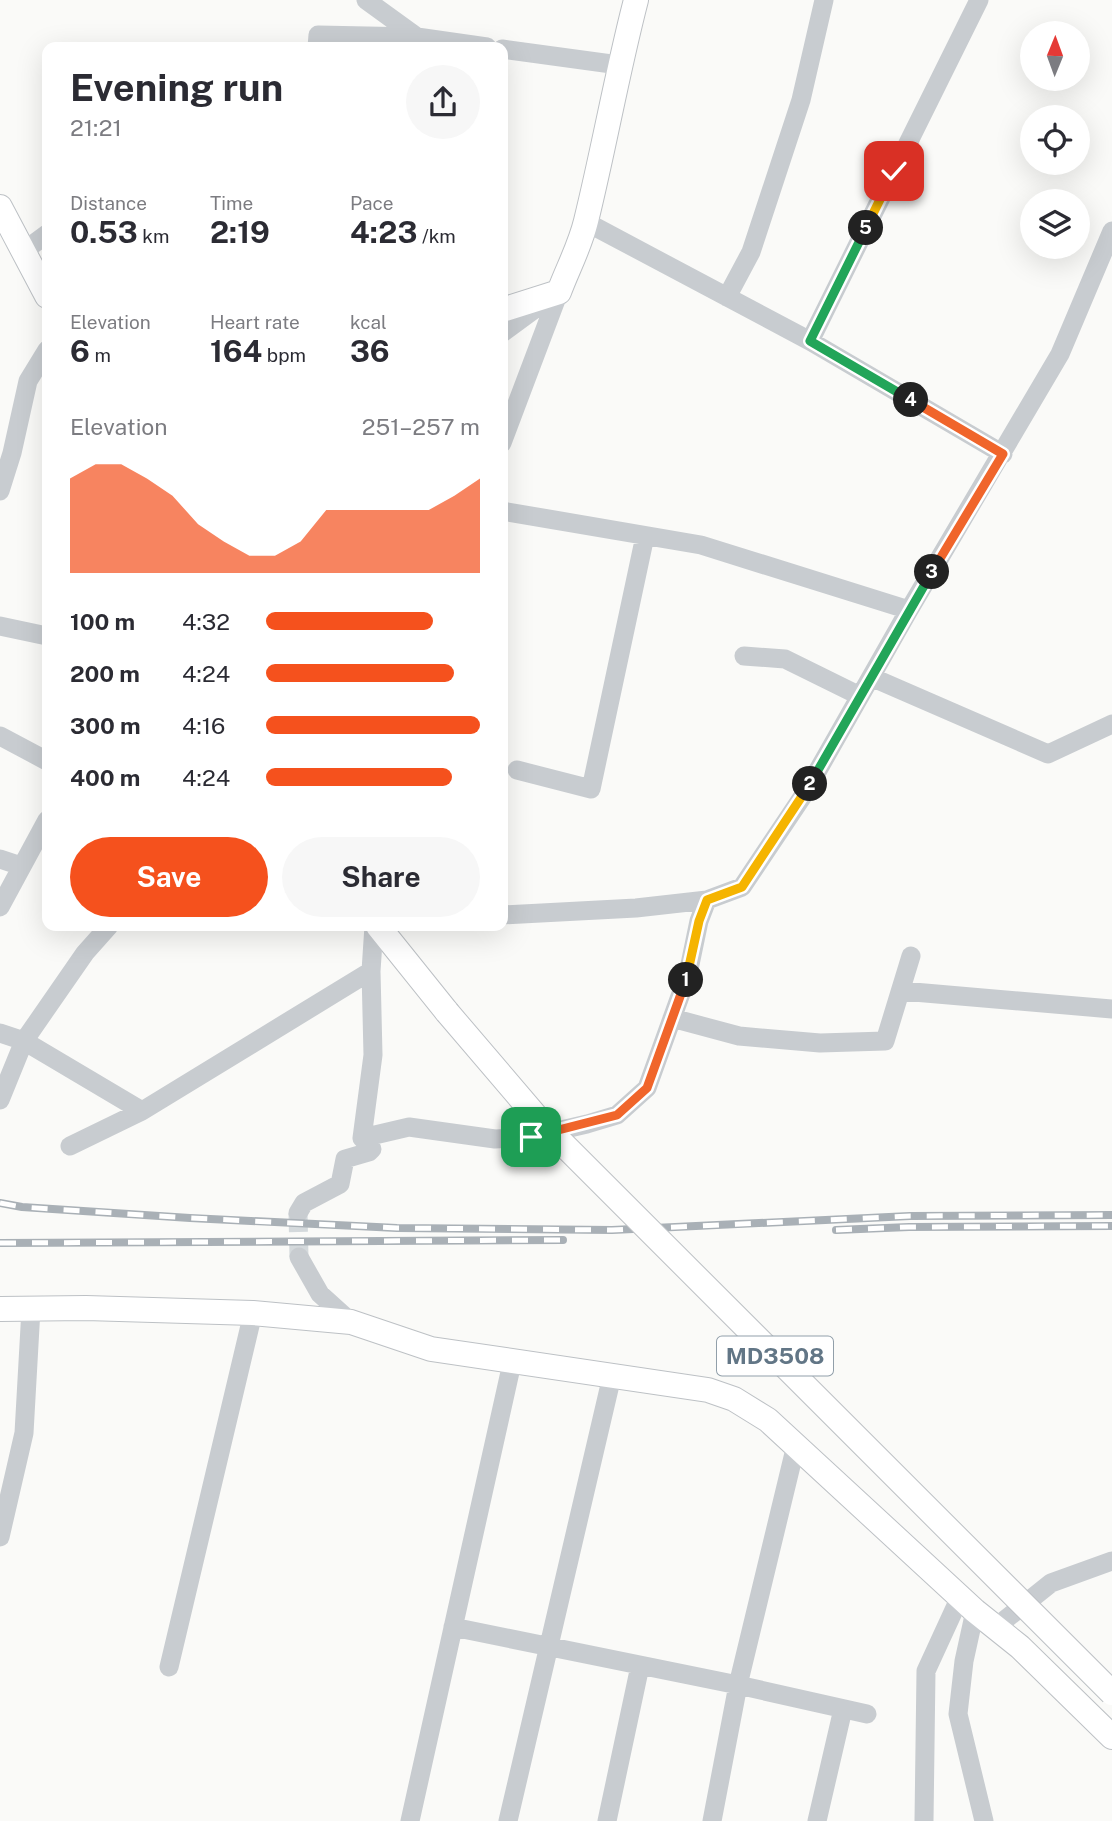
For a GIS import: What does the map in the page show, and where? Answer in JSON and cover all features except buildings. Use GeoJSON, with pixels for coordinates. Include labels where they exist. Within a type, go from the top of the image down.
{"type":"FeatureCollection","features":[{"type":"Feature","properties":{"kind":"main road"},"geometry":{"type":"LineString","coordinates":[[508,308],[559,292],[575,255],[586,222],[619,65],[636,0]]}},
{"type":"Feature","properties":{"kind":"main road"},"geometry":{"type":"LineString","coordinates":[[0,207],[42,286]]}},
{"type":"Feature","properties":{"kind":"main road","name":"MD3508"},"geometry":{"type":"LineString","coordinates":[[380,931],[540,1121],[1112,1693]]}},
{"type":"Feature","properties":{"kind":"main road"},"geometry":{"type":"LineString","coordinates":[[0,1309],[86,1308],[253,1313],[351,1322],[431,1349],[512,1363],[675,1383],[734,1399],[768,1420],[796,1445],[967,1604],[1020,1647],[1112,1737]]}},
{"type":"Feature","properties":{"kind":"street"},"geometry":{"type":"LineString","coordinates":[[366,0],[417,37]]}},
{"type":"Feature","properties":{"kind":"street"},"geometry":{"type":"LineString","coordinates":[[727,297],[751,252],[801,100],[824,0]]}},
{"type":"Feature","properties":{"kind":"street"},"geometry":{"type":"LineString","coordinates":[[810,341],[979,0]]}},
{"type":"Feature","properties":{"kind":"street"},"geometry":{"type":"LineString","coordinates":[[317,42],[318,34],[417,37],[448,42]]}},
{"type":"Feature","properties":{"kind":"street"},"geometry":{"type":"LineString","coordinates":[[508,50],[619,65]]}},
{"type":"Feature","properties":{"kind":"street"},"geometry":{"type":"LineString","coordinates":[[586,222],[810,341],[1003,454]]}},
{"type":"Feature","properties":{"kind":"street"},"geometry":{"type":"LineString","coordinates":[[508,915],[636,908],[707,900],[742,887],[805,793],[1060,354],[1112,231]]}},
{"type":"Feature","properties":{"kind":"street"},"geometry":{"type":"LineString","coordinates":[[24,251],[42,238]]}},
{"type":"Feature","properties":{"kind":"street"},"geometry":{"type":"LineString","coordinates":[[508,329],[559,292]]}},
{"type":"Feature","properties":{"kind":"street"},"geometry":{"type":"LineString","coordinates":[[508,427],[559,292]]}},
{"type":"Feature","properties":{"kind":"street"},"geometry":{"type":"LineString","coordinates":[[0,491],[12,453],[28,381],[42,358]]}},
{"type":"Feature","properties":{"kind":"street"},"geometry":{"type":"LineString","coordinates":[[508,511],[701,545],[909,610]]}},
{"type":"Feature","properties":{"kind":"street"},"geometry":{"type":"LineString","coordinates":[[517,771],[591,789],[645,536]]}},
{"type":"Feature","properties":{"kind":"street"},"geometry":{"type":"LineString","coordinates":[[0,626],[42,635]]}},
{"type":"Feature","properties":{"kind":"street"},"geometry":{"type":"LineString","coordinates":[[744,656],[785,659],[860,696]]}},
{"type":"Feature","properties":{"kind":"street"},"geometry":{"type":"LineString","coordinates":[[871,677],[1048,754],[1112,724]]}},
{"type":"Feature","properties":{"kind":"street"},"geometry":{"type":"LineString","coordinates":[[0,736],[42,758]]}},
{"type":"Feature","properties":{"kind":"street"},"geometry":{"type":"LineString","coordinates":[[0,907],[42,829]]}},
{"type":"Feature","properties":{"kind":"street"},"geometry":{"type":"LineString","coordinates":[[0,859],[21,866]]}},
{"type":"Feature","properties":{"kind":"street"},"geometry":{"type":"LineString","coordinates":[[362,1138],[409,1127],[495,1139],[531,1137],[617,1115],[647,1088],[688,974],[699,921],[707,900]]}},
{"type":"Feature","properties":{"kind":"street"},"geometry":{"type":"LineString","coordinates":[[0,1100],[24,1041],[85,953],[105,931]]}},
{"type":"Feature","properties":{"kind":"street"},"geometry":{"type":"LineString","coordinates":[[298,1213],[304,1203],[340,1184],[345,1159],[372,1149],[362,1138],[373,1055],[371,971],[375,931]]}},
{"type":"Feature","properties":{"kind":"street"},"geometry":{"type":"LineString","coordinates":[[672,1018],[739,1036],[820,1043],[885,1041],[911,956]]}},
{"type":"Feature","properties":{"kind":"street"},"geometry":{"type":"LineString","coordinates":[[71,1146],[142,1111],[371,971]]}},
{"type":"Feature","properties":{"kind":"street"},"geometry":{"type":"LineString","coordinates":[[901,991],[1112,1009]]}},
{"type":"Feature","properties":{"kind":"street"},"geometry":{"type":"LineString","coordinates":[[0,1033],[24,1041],[142,1111]]}},
{"type":"Feature","properties":{"kind":"street"},"geometry":{"type":"LineString","coordinates":[[299,1257],[320,1294],[351,1322]]}},
{"type":"Feature","properties":{"kind":"street"},"geometry":{"type":"LineString","coordinates":[[0,1537],[24,1433],[31,1309]]}},
{"type":"Feature","properties":{"kind":"street"},"geometry":{"type":"LineString","coordinates":[[169,1667],[253,1313]]}},
{"type":"Feature","properties":{"kind":"street"},"geometry":{"type":"LineString","coordinates":[[410,1821],[512,1363]]}},
{"type":"Feature","properties":{"kind":"street"},"geometry":{"type":"LineString","coordinates":[[508,1821],[612,1376]]}},
{"type":"Feature","properties":{"kind":"street"},"geometry":{"type":"LineString","coordinates":[[712,1821],[738,1685],[796,1445]]}},
{"type":"Feature","properties":{"kind":"street"},"geometry":{"type":"LineString","coordinates":[[996,1627],[1051,1583],[1112,1560]]}},
{"type":"Feature","properties":{"kind":"street"},"geometry":{"type":"LineString","coordinates":[[924,1821],[926,1671],[967,1604]]}},
{"type":"Feature","properties":{"kind":"street"},"geometry":{"type":"LineString","coordinates":[[967,1604],[958,1714],[984,1821]]}},
{"type":"Feature","properties":{"kind":"street"},"geometry":{"type":"LineString","coordinates":[[453,1628],[738,1685],[867,1714]]}},
{"type":"Feature","properties":{"kind":"street"},"geometry":{"type":"LineString","coordinates":[[607,1821],[640,1666]]}},
{"type":"Feature","properties":{"kind":"street"},"geometry":{"type":"LineString","coordinates":[[817,1821],[843,1709]]}},
{"type":"Feature","properties":{"kind":"tunnel"},"geometry":{"type":"LineString","coordinates":[[298,1213],[299,1257]]}},
{"type":"Feature","properties":{"kind":"railway"},"geometry":{"type":"LineString","coordinates":[[0,1203],[22,1207],[190,1218],[397,1228],[612,1230],[910,1216],[1112,1215]]}},
{"type":"Feature","properties":{"kind":"railway"},"geometry":{"type":"LineString","coordinates":[[836,1230],[1112,1226]]}},
{"type":"Feature","properties":{"kind":"railway"},"geometry":{"type":"LineString","coordinates":[[0,1243],[563,1240]]}},
{"type":"Feature","properties":{"kind":"route"},"geometry":{"type":"LineString","coordinates":[[531,1137],[617,1115],[647,1088],[688,974],[699,921],[707,900],[742,887],[805,793],[909,610],[1003,454],[810,341],[894,171]]}}]}
